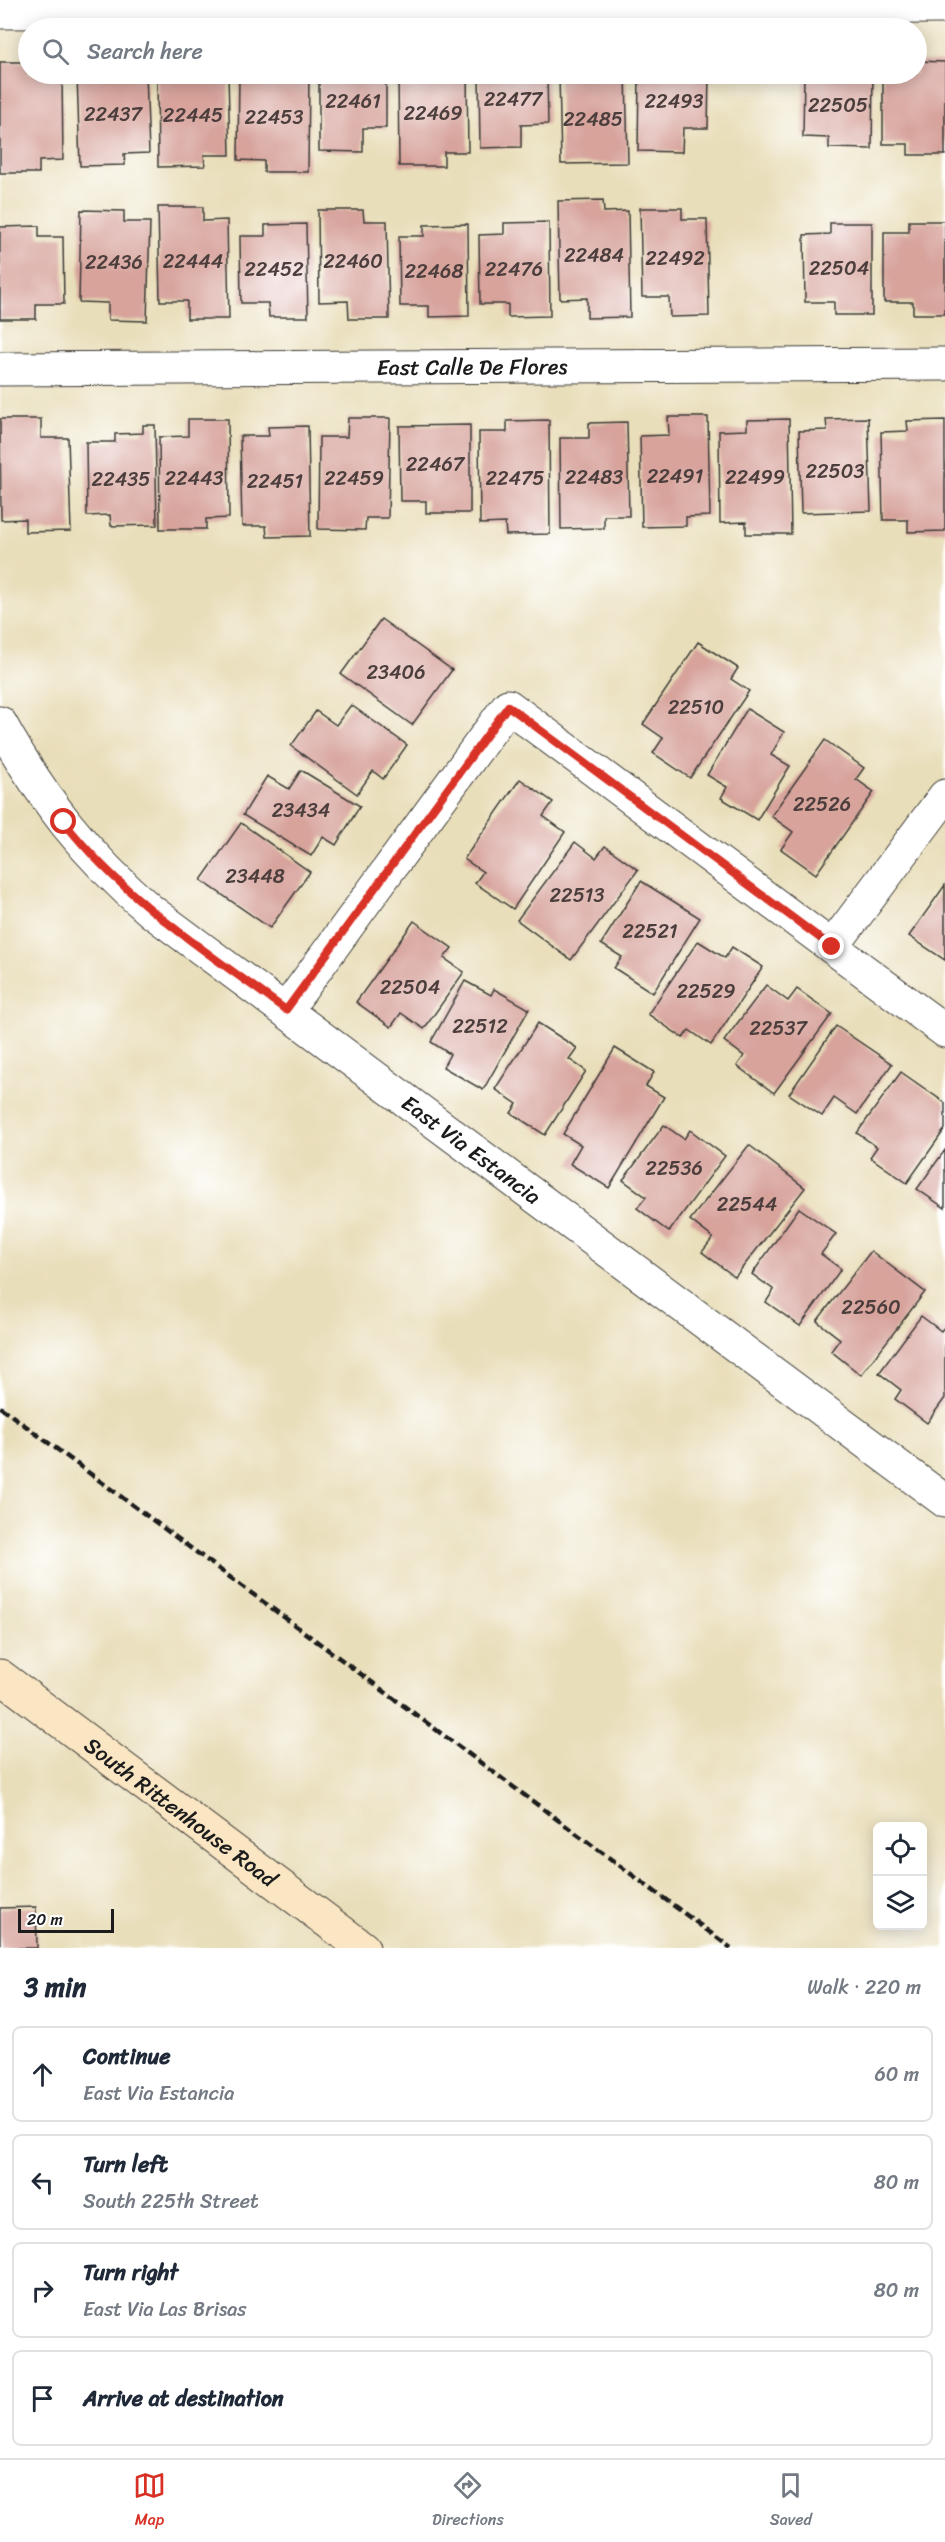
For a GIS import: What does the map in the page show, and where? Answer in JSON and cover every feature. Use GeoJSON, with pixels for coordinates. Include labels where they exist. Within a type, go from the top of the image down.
{"type":"FeatureCollection","features":[{"type":"Feature","properties":{"kind":"main road","name":"South Rittenhouse Road"},"geometry":{"type":"LineString","coordinates":[[0,1676],[363,1948]]}},
{"type":"Feature","properties":{"kind":"street"},"geometry":{"type":"LineString","coordinates":[[0,12],[945,7]]}},
{"type":"Feature","properties":{"kind":"street","name":"East Calle De Flores"},"geometry":{"type":"LineString","coordinates":[[0,369],[945,364]]}},
{"type":"Feature","properties":{"kind":"street"},"geometry":{"type":"LineString","coordinates":[[286,1010],[508,706],[945,1030]]}},
{"type":"Feature","properties":{"kind":"street","name":"East Via Estancia"},"geometry":{"type":"LineString","coordinates":[[0,723],[25,769],[85,849],[118,883],[151,911],[945,1501]]}},
{"type":"Feature","properties":{"kind":"street"},"geometry":{"type":"LineString","coordinates":[[832,947],[945,796]]}},
{"type":"Feature","properties":{"kind":"building"},"geometry":{"type":"Polygon","coordinates":[[[927,61],[945,62],[945,155],[908,155],[908,144],[883,144],[883,84],[927,84],[927,61]]]}},
{"type":"Feature","properties":{"kind":"building"},"geometry":{"type":"Polygon","coordinates":[[[0,62],[18,62],[18,84],[62,84],[63,160],[39,161],[39,173],[0,173],[0,62]]]}},
{"type":"Feature","properties":{"kind":"building"},"geometry":{"type":"Polygon","coordinates":[[[77,84],[146,84],[149,153],[124,154],[125,165],[80,166],[77,84]]]}},
{"type":"Feature","properties":{"kind":"building"},"geometry":{"type":"Polygon","coordinates":[[[157,84],[228,84],[230,155],[204,155],[205,166],[158,167],[157,84]]]}},
{"type":"Feature","properties":{"kind":"building"},"geometry":{"type":"Polygon","coordinates":[[[239,84],[309,84],[308,172],[264,172],[264,161],[238,160],[239,84]]]}},
{"type":"Feature","properties":{"kind":"building"},"geometry":{"type":"Polygon","coordinates":[[[319,84],[386,84],[386,128],[363,128],[363,152],[319,151],[319,84]]]}},
{"type":"Feature","properties":{"kind":"building"},"geometry":{"type":"Polygon","coordinates":[[[398,84],[467,84],[468,152],[444,152],[444,166],[399,166],[398,84]]]}},
{"type":"Feature","properties":{"kind":"building"},"geometry":{"type":"Polygon","coordinates":[[[479,84],[547,84],[548,124],[521,125],[521,147],[480,148],[479,84]]]}},
{"type":"Feature","properties":{"kind":"building"},"geometry":{"type":"Polygon","coordinates":[[[559,84],[626,84],[628,163],[561,164],[559,84]]]}},
{"type":"Feature","properties":{"kind":"building"},"geometry":{"type":"Polygon","coordinates":[[[639,84],[709,84],[708,128],[683,128],[682,152],[638,151],[639,84]]]}},
{"type":"Feature","properties":{"kind":"building"},"geometry":{"type":"Polygon","coordinates":[[[804,84],[873,84],[872,149],[829,148],[829,138],[803,137],[804,84]]]}},
{"type":"Feature","properties":{"kind":"building"},"geometry":{"type":"Polygon","coordinates":[[[603,200],[604,212],[628,211],[630,317],[587,318],[587,298],[560,299],[558,201],[603,200]]]}},
{"type":"Feature","properties":{"kind":"building"},"geometry":{"type":"Polygon","coordinates":[[[158,207],[203,207],[203,221],[227,220],[229,319],[187,319],[187,301],[160,301],[158,207]]]}},
{"type":"Feature","properties":{"kind":"building"},"geometry":{"type":"Polygon","coordinates":[[[640,208],[682,208],[682,219],[707,219],[709,316],[670,317],[669,297],[642,297],[640,208]]]}},
{"type":"Feature","properties":{"kind":"building"},"geometry":{"type":"Polygon","coordinates":[[[81,210],[124,211],[124,222],[150,222],[147,321],[108,320],[108,303],[79,302],[81,210]]]}},
{"type":"Feature","properties":{"kind":"building"},"geometry":{"type":"Polygon","coordinates":[[[318,210],[363,210],[364,221],[387,221],[389,319],[349,319],[348,301],[319,302],[318,210]]]}},
{"type":"Feature","properties":{"kind":"building"},"geometry":{"type":"Polygon","coordinates":[[[909,221],[945,221],[945,314],[913,314],[913,302],[884,302],[884,232],[909,232],[909,221]]]}},
{"type":"Feature","properties":{"kind":"building"},"geometry":{"type":"Polygon","coordinates":[[[549,222],[550,316],[508,317],[508,304],[480,304],[479,235],[504,234],[504,223],[549,222]]]}},
{"type":"Feature","properties":{"kind":"building"},"geometry":{"type":"Polygon","coordinates":[[[830,223],[872,223],[872,315],[834,315],[834,302],[805,302],[804,235],[830,234],[830,223]]]}},
{"type":"Feature","properties":{"kind":"building"},"geometry":{"type":"Polygon","coordinates":[[[306,224],[308,317],[269,317],[268,303],[241,303],[240,236],[265,236],[265,225],[306,224]]]}},
{"type":"Feature","properties":{"kind":"building"},"geometry":{"type":"Polygon","coordinates":[[[468,224],[469,316],[429,317],[429,306],[400,306],[399,236],[424,236],[424,225],[468,224]]]}},
{"type":"Feature","properties":{"kind":"building"},"geometry":{"type":"Polygon","coordinates":[[[39,226],[39,237],[63,237],[64,304],[36,304],[36,319],[0,319],[0,227],[39,226]]]}},
{"type":"Feature","properties":{"kind":"building"},"geometry":{"type":"Polygon","coordinates":[[[668,417],[708,417],[710,516],[686,517],[686,526],[642,527],[640,436],[669,435],[668,417]]]}},
{"type":"Feature","properties":{"kind":"building"},"geometry":{"type":"Polygon","coordinates":[[[348,418],[390,418],[388,518],[366,518],[365,530],[318,529],[319,437],[347,437],[348,418]]]}},
{"type":"Feature","properties":{"kind":"building"},"geometry":{"type":"Polygon","coordinates":[[[868,418],[871,511],[801,513],[799,431],[827,430],[826,419],[868,418]]]}},
{"type":"Feature","properties":{"kind":"building"},"geometry":{"type":"Polygon","coordinates":[[[0,419],[41,419],[41,438],[68,438],[71,531],[25,532],[25,519],[1,520],[0,419]]]}},
{"type":"Feature","properties":{"kind":"building"},"geometry":{"type":"Polygon","coordinates":[[[188,419],[228,419],[229,518],[206,519],[206,529],[160,529],[159,437],[188,436],[188,419]]]}},
{"type":"Feature","properties":{"kind":"building"},"geometry":{"type":"Polygon","coordinates":[[[789,419],[791,534],[746,534],[746,522],[720,523],[719,431],[747,430],[747,420],[789,419]]]}},
{"type":"Feature","properties":{"kind":"building"},"geometry":{"type":"Polygon","coordinates":[[[549,420],[550,534],[506,535],[505,523],[480,524],[479,432],[507,432],[507,421],[549,420]]]}},
{"type":"Feature","properties":{"kind":"building"},"geometry":{"type":"Polygon","coordinates":[[[945,420],[945,531],[908,532],[908,520],[883,520],[881,432],[908,431],[907,421],[945,420]]]}},
{"type":"Feature","properties":{"kind":"building"},"geometry":{"type":"Polygon","coordinates":[[[627,422],[629,516],[604,516],[604,528],[561,529],[560,438],[589,438],[589,423],[627,422]]]}},
{"type":"Feature","properties":{"kind":"building"},"geometry":{"type":"Polygon","coordinates":[[[143,425],[155,425],[157,525],[111,526],[110,515],[87,516],[86,442],[115,442],[115,434],[143,433],[143,425]]]}},
{"type":"Feature","properties":{"kind":"building"},"geometry":{"type":"Polygon","coordinates":[[[470,425],[470,513],[426,513],[426,501],[400,501],[399,426],[470,425]]]}},
{"type":"Feature","properties":{"kind":"building"},"geometry":{"type":"Polygon","coordinates":[[[308,426],[310,536],[267,537],[266,526],[242,526],[240,436],[269,436],[268,427],[308,426]]]}},
{"type":"Feature","properties":{"kind":"building"},"geometry":{"type":"Polygon","coordinates":[[[381,619],[452,670],[412,725],[341,674],[381,619]]]}},
{"type":"Feature","properties":{"kind":"building"},"geometry":{"type":"Polygon","coordinates":[[[698,642],[738,668],[731,679],[749,691],[690,778],[653,753],[663,738],[643,724],[698,642]]]}},
{"type":"Feature","properties":{"kind":"building"},"geometry":{"type":"Polygon","coordinates":[[[351,705],[407,745],[383,779],[373,771],[357,794],[291,746],[316,711],[336,725],[351,705]]]}},
{"type":"Feature","properties":{"kind":"building"},"geometry":{"type":"Polygon","coordinates":[[[747,709],[784,732],[771,755],[790,766],[757,820],[721,798],[727,787],[707,775],[747,709]]]}},
{"type":"Feature","properties":{"kind":"building"},"geometry":{"type":"Polygon","coordinates":[[[825,740],[864,768],[856,779],[874,792],[816,874],[781,849],[793,832],[771,816],[825,740]]]}},
{"type":"Feature","properties":{"kind":"building"},"geometry":{"type":"Polygon","coordinates":[[[301,770],[360,806],[336,845],[323,837],[311,856],[243,815],[267,776],[289,789],[301,770]]]}},
{"type":"Feature","properties":{"kind":"building"},"geometry":{"type":"Polygon","coordinates":[[[520,779],[553,802],[543,816],[565,832],[513,909],[475,883],[483,872],[464,859],[520,779]]]}},
{"type":"Feature","properties":{"kind":"building"},"geometry":{"type":"Polygon","coordinates":[[[241,823],[310,872],[270,928],[201,880],[241,823]]]}},
{"type":"Feature","properties":{"kind":"building"},"geometry":{"type":"Polygon","coordinates":[[[575,842],[596,858],[605,846],[638,870],[571,960],[517,920],[575,842]]]}},
{"type":"Feature","properties":{"kind":"building"},"geometry":{"type":"Polygon","coordinates":[[[641,881],[700,918],[653,993],[614,968],[622,957],[601,944],[641,881]]]}},
{"type":"Feature","properties":{"kind":"building"},"geometry":{"type":"Polygon","coordinates":[[[945,885],[945,960],[909,936],[945,885]]]}},
{"type":"Feature","properties":{"kind":"building"},"geometry":{"type":"Polygon","coordinates":[[[414,921],[452,948],[444,958],[464,972],[424,1029],[401,1013],[391,1027],[356,1002],[414,921]]]}},
{"type":"Feature","properties":{"kind":"building"},"geometry":{"type":"Polygon","coordinates":[[[698,941],[725,958],[732,947],[763,967],[711,1045],[689,1030],[683,1038],[648,1014],[698,941]]]}},
{"type":"Feature","properties":{"kind":"building"},"geometry":{"type":"Polygon","coordinates":[[[465,981],[491,995],[494,989],[529,1009],[483,1090],[443,1067],[450,1054],[431,1042],[465,981]]]}},
{"type":"Feature","properties":{"kind":"building"},"geometry":{"type":"Polygon","coordinates":[[[766,985],[788,1001],[797,989],[832,1014],[774,1093],[737,1066],[744,1056],[724,1041],[766,985]]]}},
{"type":"Feature","properties":{"kind":"building"},"geometry":{"type":"Polygon","coordinates":[[[538,1023],[577,1048],[569,1059],[586,1071],[545,1135],[511,1113],[517,1104],[495,1089],[538,1023]]]}},
{"type":"Feature","properties":{"kind":"building"},"geometry":{"type":"Polygon","coordinates":[[[836,1026],[892,1064],[857,1114],[834,1098],[822,1116],[789,1094],[836,1026]]]}},
{"type":"Feature","properties":{"kind":"building"},"geometry":{"type":"Polygon","coordinates":[[[615,1048],[654,1072],[646,1086],[664,1097],[609,1188],[570,1164],[581,1145],[563,1134],[615,1048]]]}},
{"type":"Feature","properties":{"kind":"building"},"geometry":{"type":"Polygon","coordinates":[[[901,1072],[945,1103],[945,1129],[907,1183],[870,1157],[877,1147],[857,1133],[901,1072]]]}},
{"type":"Feature","properties":{"kind":"building"},"geometry":{"type":"Polygon","coordinates":[[[664,1125],[684,1139],[690,1130],[725,1156],[669,1232],[637,1208],[646,1197],[623,1180],[664,1125]]]}},
{"type":"Feature","properties":{"kind":"building"},"geometry":{"type":"Polygon","coordinates":[[[749,1145],[805,1188],[735,1277],[702,1252],[713,1238],[690,1220],[749,1145]]]}},
{"type":"Feature","properties":{"kind":"building"},"geometry":{"type":"Polygon","coordinates":[[[945,1150],[945,1208],[917,1189],[945,1150]]]}},
{"type":"Feature","properties":{"kind":"building"},"geometry":{"type":"Polygon","coordinates":[[[799,1208],[836,1234],[821,1254],[841,1269],[800,1326],[766,1302],[774,1290],[752,1274],[799,1208]]]}},
{"type":"Feature","properties":{"kind":"building"},"geometry":{"type":"Polygon","coordinates":[[[871,1251],[925,1292],[861,1375],[831,1351],[840,1339],[817,1321],[871,1251]]]}},
{"type":"Feature","properties":{"kind":"building"},"geometry":{"type":"Polygon","coordinates":[[[921,1316],[941,1331],[945,1326],[945,1398],[927,1423],[895,1399],[901,1390],[879,1373],[921,1316]]]}},
{"type":"Feature","properties":{"kind":"building"},"geometry":{"type":"Polygon","coordinates":[[[36,1907],[37,1948],[0,1948],[0,1908],[36,1907]]]}},
{"type":"Feature","properties":{"kind":"railway"},"geometry":{"type":"LineString","coordinates":[[0,1407],[731,1948]]}},
{"type":"Feature","properties":{"kind":"route"},"geometry":{"type":"LineString","coordinates":[[64,822],[85,849],[118,883],[151,911],[286,1010],[508,706],[832,947]]}}]}
